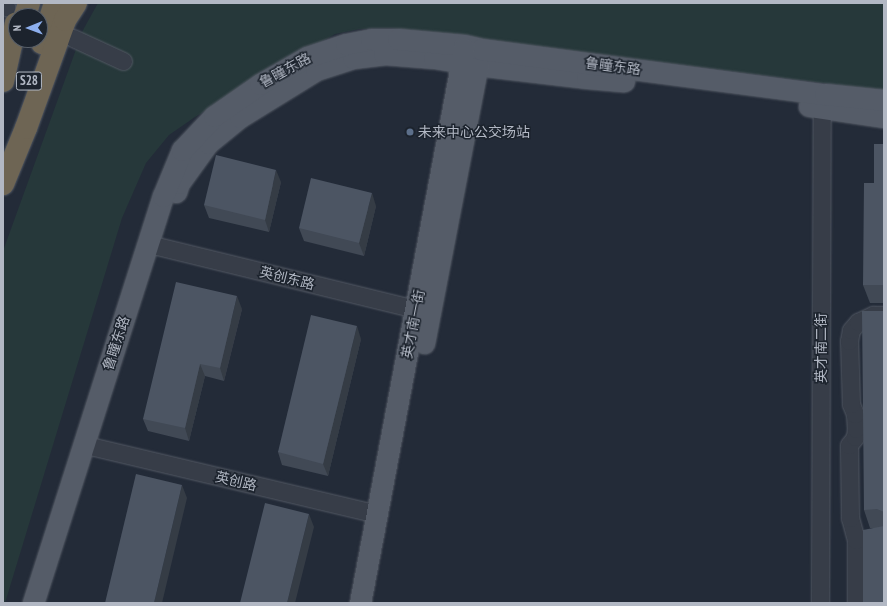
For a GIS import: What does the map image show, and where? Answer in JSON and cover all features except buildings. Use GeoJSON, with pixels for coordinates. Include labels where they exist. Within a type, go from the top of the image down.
{"type":"FeatureCollection","features":[{"type":"Feature","properties":{"kind":"highway"},"geometry":{"type":"LineString","coordinates":[[3,184],[26,128],[68,13]]}},
{"type":"Feature","properties":{"kind":"highway","name":"S28"},"geometry":{"type":"LineString","coordinates":[[3,160],[68,13]]}},
{"type":"Feature","properties":{"kind":"highway"},"geometry":{"type":"LineString","coordinates":[[3,81],[8,46]]}},
{"type":"Feature","properties":{"kind":"highway","name":"S28"},"geometry":{"type":"LineString","coordinates":[[3,84],[14,48]]}},
{"type":"Feature","properties":{"kind":"main road","name":"鲁瞳东路"},"geometry":{"type":"LineString","coordinates":[[32,603],[163,196],[182,150],[214,116],[260,84],[307,57],[346,44],[371,39],[398,39],[471,55],[823,101],[884,117]]}},
{"type":"Feature","properties":{"kind":"main road","name":"鲁瞳东路"},"geometry":{"type":"LineString","coordinates":[[46,603],[157,246],[179,183],[208,143],[240,117],[316,70],[353,58],[384,54],[434,58],[471,55]]}},
{"type":"Feature","properties":{"kind":"main road","name":"英才南一街"},"geometry":{"type":"LineString","coordinates":[[360,603],[416,309],[471,55]]}},
{"type":"Feature","properties":{"kind":"main road","name":"英才南一街"},"geometry":{"type":"LineString","coordinates":[[375,603],[471,55]]}},
{"type":"Feature","properties":{"kind":"main road","name":"鲁瞳东路"},"geometry":{"type":"LineString","coordinates":[[823,101],[884,100]]}},
{"type":"Feature","properties":{"kind":"street"},"geometry":{"type":"LineString","coordinates":[[68,13],[123,61]]}},
{"type":"Feature","properties":{"kind":"street","name":"英才南二街"},"geometry":{"type":"LineString","coordinates":[[820,603],[823,101]]}},
{"type":"Feature","properties":{"kind":"street","name":"英创东路"},"geometry":{"type":"LineString","coordinates":[[157,246],[416,309]]}},
{"type":"Feature","properties":{"kind":"street"},"geometry":{"type":"LineString","coordinates":[[856,603],[863,539],[850,518],[849,445],[854,437],[856,429],[855,414],[851,404],[849,341],[851,330],[858,322],[873,315],[884,315]]}},
{"type":"Feature","properties":{"kind":"street","name":"英创路"},"geometry":{"type":"LineString","coordinates":[[94,447],[378,514]]}},
{"type":"Feature","properties":{"kind":"shaded area"},"geometry":{"type":"Polygon","coordinates":[[[98,3],[884,3],[884,91],[390,28],[360,29],[335,34],[195,117],[169,135],[146,163],[122,218],[5,603],[3,603],[3,251],[83,30],[98,3]]]}},
{"type":"Feature","properties":{"kind":"place","name":"未来中心公交场站"},"geometry":{"type":"Point","coordinates":[410,132]}}]}
